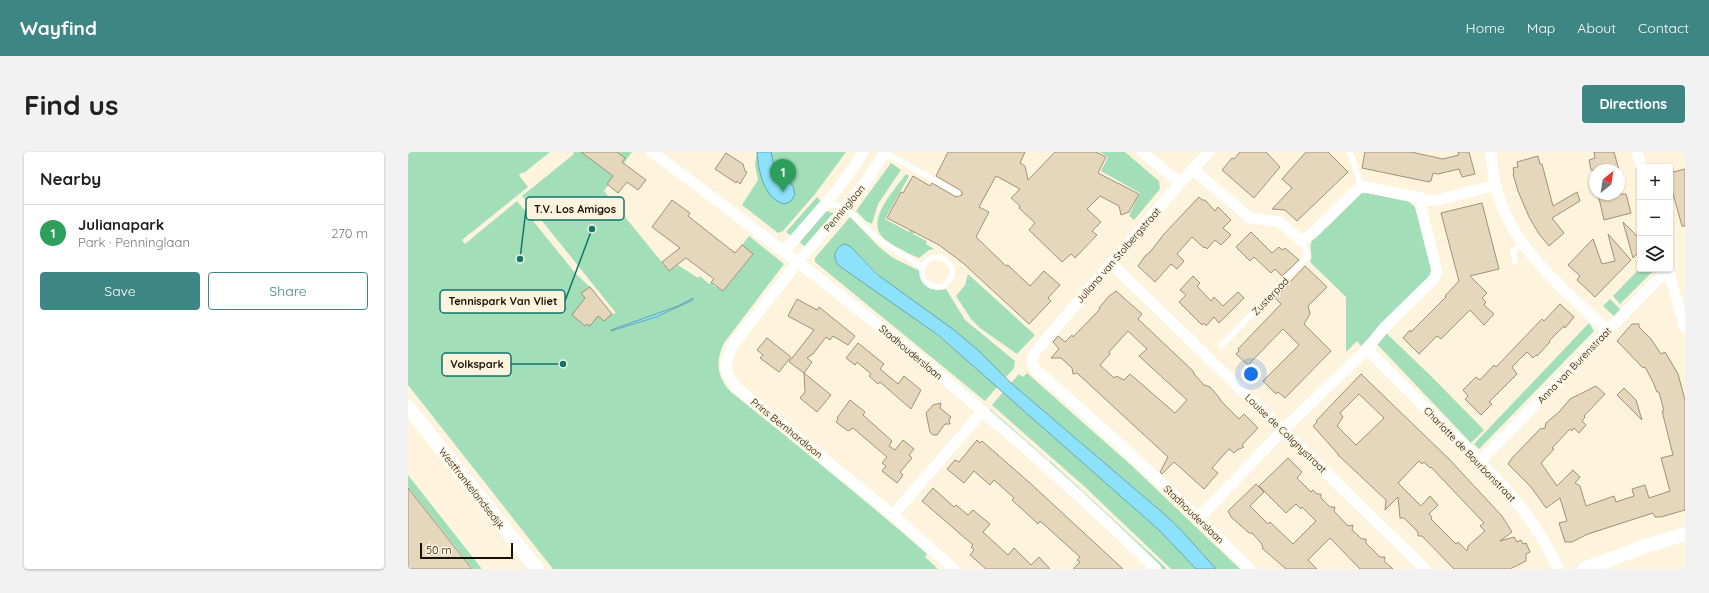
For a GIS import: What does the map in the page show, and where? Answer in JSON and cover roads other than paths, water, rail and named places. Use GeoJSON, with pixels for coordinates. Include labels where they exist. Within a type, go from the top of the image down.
{"type":"FeatureCollection","features":[{"type":"Feature","properties":{"kind":"street","name":"Stadhouderslaan"},"geometry":{"type":"LineString","coordinates":[[652,152],[784,250],[895,337],[983,411],[1156,569]]}},
{"type":"Feature","properties":{"kind":"street","name":"Penninglaan"},"geometry":{"type":"LineString","coordinates":[[784,250],[827,203],[853,170],[863,152]]}},
{"type":"Feature","properties":{"kind":"street","name":"Penninglaan"},"geometry":{"type":"LineString","coordinates":[[798,262],[868,179],[884,152]]}},
{"type":"Feature","properties":{"kind":"street"},"geometry":{"type":"LineString","coordinates":[[1142,152],[1180,183]]}},
{"type":"Feature","properties":{"kind":"street","name":"Juliana van Stolbergstraat"},"geometry":{"type":"LineString","coordinates":[[1031,361],[1035,352],[1180,183],[1194,170],[1209,152]]}},
{"type":"Feature","properties":{"kind":"street"},"geometry":{"type":"LineString","coordinates":[[1491,152],[1496,185],[1501,202],[1516,235],[1538,263],[1608,331]]}},
{"type":"Feature","properties":{"kind":"street"},"geometry":{"type":"LineString","coordinates":[[1637,152],[1640,164]]}},
{"type":"Feature","properties":{"kind":"street"},"geometry":{"type":"LineString","coordinates":[[1194,170],[1250,218],[1280,222],[1301,241],[1314,232],[1360,186],[1422,200],[1434,201],[1496,185]]}},
{"type":"Feature","properties":{"kind":"street"},"geometry":{"type":"LineString","coordinates":[[1199,518],[1283,430],[1367,349],[1384,328],[1434,279],[1437,271],[1421,208],[1422,200]]}},
{"type":"Feature","properties":{"kind":"street","name":"Prins Bernhardlaan"},"geometry":{"type":"LineString","coordinates":[[798,262],[732,346],[726,365],[727,374],[737,388],[892,515],[954,569]]}},
{"type":"Feature","properties":{"kind":"street","name":"Louise de Colignystraat"},"geometry":{"type":"LineString","coordinates":[[1112,264],[1425,569]]}},
{"type":"Feature","properties":{"kind":"street","name":"Anna van Burenstraat"},"geometry":{"type":"LineString","coordinates":[[1480,461],[1665,272]]}},
{"type":"Feature","properties":{"kind":"street"},"geometry":{"type":"LineString","coordinates":[[1669,272],[1685,328]]}},
{"type":"Feature","properties":{"kind":"street","name":"Charlotte de Bourbonstraat"},"geometry":{"type":"LineString","coordinates":[[1367,349],[1480,461],[1508,492],[1553,556],[1558,569]]}},
{"type":"Feature","properties":{"kind":"street","name":"Stadhouderslaan"},"geometry":{"type":"LineString","coordinates":[[1031,361],[1036,370],[1092,418],[1199,518],[1250,569]]}},
{"type":"Feature","properties":{"kind":"street","name":"Westfrankelandsedijk"},"geometry":{"type":"LineString","coordinates":[[408,407],[537,569]]}},
{"type":"Feature","properties":{"kind":"street"},"geometry":{"type":"LineString","coordinates":[[892,515],[983,411]]}},
{"type":"Feature","properties":{"kind":"street"},"geometry":{"type":"LineString","coordinates":[[1584,569],[1649,545],[1685,534]]}},
{"type":"Feature","properties":{"kind":"lane"},"geometry":{"type":"LineString","coordinates":[[884,152],[958,193]]}},
{"type":"Feature","properties":{"kind":"lane"},"geometry":{"type":"LineString","coordinates":[[1350,152],[1360,186]]}},
{"type":"Feature","properties":{"kind":"lane"},"geometry":{"type":"LineString","coordinates":[[827,203],[845,208],[880,241],[923,267]]}},
{"type":"Feature","properties":{"kind":"lane","name":"Zusterpad"},"geometry":{"type":"LineString","coordinates":[[1221,346],[1307,257],[1306,249],[1301,241]]}},
{"type":"Feature","properties":{"kind":"lane"},"geometry":{"type":"LineString","coordinates":[[1515,262],[1513,251],[1522,243]]}},
{"type":"Feature","properties":{"kind":"lane"},"geometry":{"type":"LineString","coordinates":[[931,258],[943,258],[952,266],[952,278],[943,287],[932,287],[926,283],[923,278],[923,267],[931,258]]}},
{"type":"Feature","properties":{"kind":"water"},"geometry":{"type":"Polygon","coordinates":[[[757,152],[771,152],[774,167],[793,186],[795,195],[790,202],[784,204],[777,201],[767,190],[763,183],[757,152]]]}},
{"type":"Feature","properties":{"kind":"water"},"geometry":{"type":"Polygon","coordinates":[[[844,244],[850,246],[878,275],[954,330],[979,351],[1011,383],[1163,513],[1181,530],[1216,569],[1196,569],[1160,531],[938,335],[838,265],[835,258],[835,253],[838,248],[844,244]]]}},
{"type":"Feature","properties":{"kind":"water"},"geometry":{"type":"Polygon","coordinates":[[[693,298],[693,300],[656,317],[611,331],[678,306],[693,298]]]}},
{"type":"Feature","properties":{"kind":"place","name":"Julianapark"},"geometry":{"type":"Point","coordinates":[783,192]}},
{"type":"Feature","properties":{"kind":"place","name":"Tennispark Van Vliet"},"geometry":{"type":"Point","coordinates":[592,229]}},
{"type":"Feature","properties":{"kind":"place","name":"T.V. Los Amigos"},"geometry":{"type":"Point","coordinates":[520,259]}},
{"type":"Feature","properties":{"kind":"place","name":"Volkspark"},"geometry":{"type":"Point","coordinates":[563,364]}}]}
